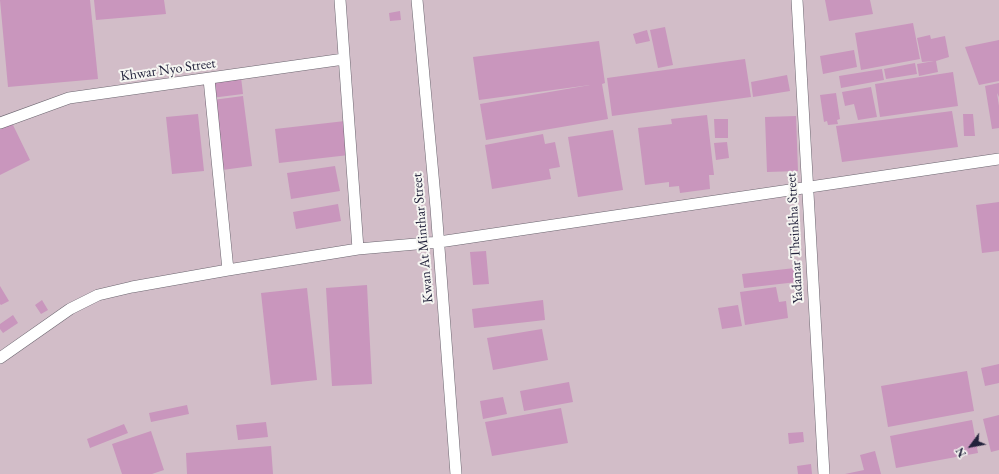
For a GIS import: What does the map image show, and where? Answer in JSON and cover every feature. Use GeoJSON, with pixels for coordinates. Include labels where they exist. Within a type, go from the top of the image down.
{"type":"FeatureCollection","features":[{"type":"Feature","properties":{"kind":"street"},"geometry":{"type":"LineString","coordinates":[[340,0],[358,250]]}},
{"type":"Feature","properties":{"kind":"street","name":"Kwan At Minthar Street"},"geometry":{"type":"LineString","coordinates":[[417,0],[439,242],[456,474]]}},
{"type":"Feature","properties":{"kind":"street","name":"Yadanar Theinkha Street"},"geometry":{"type":"LineString","coordinates":[[797,0],[824,474]]}},
{"type":"Feature","properties":{"kind":"street","name":"Khwar Nyo Street"},"geometry":{"type":"LineString","coordinates":[[0,123],[69,98],[344,59]]}},
{"type":"Feature","properties":{"kind":"street"},"geometry":{"type":"LineString","coordinates":[[209,79],[228,270]]}},
{"type":"Feature","properties":{"kind":"street"},"geometry":{"type":"LineString","coordinates":[[0,358],[70,309],[98,295],[132,287],[228,270],[358,250],[439,242],[999,159]]}},
{"type":"Feature","properties":{"kind":"shaded area"},"geometry":{"type":"Polygon","coordinates":[[[0,0],[999,0],[999,474],[0,474],[0,0]]]}},
{"type":"Feature","properties":{"kind":"building"},"geometry":{"type":"Polygon","coordinates":[[[0,0],[90,0],[98,79],[8,87],[0,0]]]}},
{"type":"Feature","properties":{"kind":"building"},"geometry":{"type":"Polygon","coordinates":[[[94,0],[164,0],[166,14],[96,20],[94,0]]]}},
{"type":"Feature","properties":{"kind":"building"},"geometry":{"type":"Polygon","coordinates":[[[825,0],[870,0],[873,14],[829,21],[825,0]]]}},
{"type":"Feature","properties":{"kind":"building"},"geometry":{"type":"Polygon","coordinates":[[[400,11],[401,20],[390,21],[389,13],[400,11]]]}},
{"type":"Feature","properties":{"kind":"building"},"geometry":{"type":"Polygon","coordinates":[[[913,23],[920,59],[861,70],[855,33],[913,23]]]}},
{"type":"Feature","properties":{"kind":"building"},"geometry":{"type":"Polygon","coordinates":[[[665,27],[673,65],[658,68],[650,30],[665,27]]]}},
{"type":"Feature","properties":{"kind":"building"},"geometry":{"type":"Polygon","coordinates":[[[647,30],[650,41],[636,44],[633,34],[647,30]]]}},
{"type":"Feature","properties":{"kind":"building"},"geometry":{"type":"Polygon","coordinates":[[[930,35],[931,39],[945,36],[949,57],[936,61],[938,72],[919,76],[917,64],[934,61],[922,62],[917,38],[930,35]]]}},
{"type":"Feature","properties":{"kind":"building"},"geometry":{"type":"Polygon","coordinates":[[[999,40],[999,81],[979,85],[965,47],[999,40]]]}},
{"type":"Feature","properties":{"kind":"building"},"geometry":{"type":"Polygon","coordinates":[[[599,41],[605,83],[602,84],[608,119],[486,140],[480,104],[590,85],[479,100],[473,57],[599,41]]]}},
{"type":"Feature","properties":{"kind":"building"},"geometry":{"type":"Polygon","coordinates":[[[854,50],[857,67],[823,74],[820,56],[854,50]]]}},
{"type":"Feature","properties":{"kind":"building"},"geometry":{"type":"Polygon","coordinates":[[[745,59],[751,97],[612,116],[607,78],[745,59]]]}},
{"type":"Feature","properties":{"kind":"building"},"geometry":{"type":"Polygon","coordinates":[[[915,63],[917,74],[886,79],[884,69],[915,63]]]}},
{"type":"Feature","properties":{"kind":"building"},"geometry":{"type":"Polygon","coordinates":[[[882,69],[884,80],[841,88],[839,76],[882,69]]]}},
{"type":"Feature","properties":{"kind":"building"},"geometry":{"type":"Polygon","coordinates":[[[953,72],[958,106],[880,117],[875,84],[953,72]]]}},
{"type":"Feature","properties":{"kind":"building"},"geometry":{"type":"Polygon","coordinates":[[[787,75],[790,91],[753,97],[751,82],[787,75]]]}},
{"type":"Feature","properties":{"kind":"building"},"geometry":{"type":"Polygon","coordinates":[[[241,77],[243,94],[211,98],[209,82],[241,77]]]}},
{"type":"Feature","properties":{"kind":"building"},"geometry":{"type":"Polygon","coordinates":[[[999,83],[999,97],[997,93],[999,106],[999,128],[992,129],[985,86],[999,83]]]}},
{"type":"Feature","properties":{"kind":"building"},"geometry":{"type":"Polygon","coordinates":[[[871,87],[877,117],[858,120],[854,104],[845,106],[842,92],[871,87]]]}},
{"type":"Feature","properties":{"kind":"building"},"geometry":{"type":"Polygon","coordinates":[[[836,93],[840,119],[837,120],[838,124],[828,125],[827,121],[824,122],[820,95],[836,93]]]}},
{"type":"Feature","properties":{"kind":"building"},"geometry":{"type":"Polygon","coordinates":[[[243,96],[252,166],[215,171],[205,101],[243,96]]]}},
{"type":"Feature","properties":{"kind":"building"},"geometry":{"type":"Polygon","coordinates":[[[952,111],[958,147],[842,162],[836,126],[952,111]]]}},
{"type":"Feature","properties":{"kind":"building"},"geometry":{"type":"Polygon","coordinates":[[[198,114],[204,171],[172,174],[166,117],[198,114]]]}},
{"type":"Feature","properties":{"kind":"building"},"geometry":{"type":"Polygon","coordinates":[[[963,114],[973,114],[975,136],[964,136],[963,114]]]}},
{"type":"Feature","properties":{"kind":"building"},"geometry":{"type":"Polygon","coordinates":[[[707,115],[714,175],[709,175],[710,189],[680,193],[679,186],[669,187],[669,182],[645,185],[638,128],[672,124],[671,119],[707,115]]]}},
{"type":"Feature","properties":{"kind":"building"},"geometry":{"type":"Polygon","coordinates":[[[796,116],[798,171],[767,172],[765,117],[796,116]]]}},
{"type":"Feature","properties":{"kind":"building"},"geometry":{"type":"Polygon","coordinates":[[[714,119],[728,119],[728,138],[715,138],[714,119]]]}},
{"type":"Feature","properties":{"kind":"building"},"geometry":{"type":"Polygon","coordinates":[[[345,121],[349,155],[279,163],[275,129],[345,121]]]}},
{"type":"Feature","properties":{"kind":"building"},"geometry":{"type":"Polygon","coordinates":[[[12,123],[30,160],[0,175],[0,129],[12,123]]]}},
{"type":"Feature","properties":{"kind":"building"},"geometry":{"type":"Polygon","coordinates":[[[613,130],[623,190],[578,197],[568,137],[613,130]]]}},
{"type":"Feature","properties":{"kind":"building"},"geometry":{"type":"Polygon","coordinates":[[[543,134],[545,144],[555,142],[560,167],[549,169],[551,179],[492,189],[485,145],[543,134]]]}},
{"type":"Feature","properties":{"kind":"building"},"geometry":{"type":"Polygon","coordinates":[[[727,142],[729,158],[716,160],[714,143],[727,142]]]}},
{"type":"Feature","properties":{"kind":"building"},"geometry":{"type":"Polygon","coordinates":[[[335,166],[340,191],[291,199],[287,173],[335,166]]]}},
{"type":"Feature","properties":{"kind":"building"},"geometry":{"type":"Polygon","coordinates":[[[999,202],[999,251],[982,253],[976,205],[999,202]]]}},
{"type":"Feature","properties":{"kind":"building"},"geometry":{"type":"Polygon","coordinates":[[[338,204],[341,221],[296,229],[293,212],[338,204]]]}},
{"type":"Feature","properties":{"kind":"building"},"geometry":{"type":"Polygon","coordinates":[[[486,251],[489,284],[473,285],[470,252],[486,251]]]}},
{"type":"Feature","properties":{"kind":"building"},"geometry":{"type":"Polygon","coordinates":[[[795,268],[797,282],[744,288],[742,274],[795,268]]]}},
{"type":"Feature","properties":{"kind":"building"},"geometry":{"type":"Polygon","coordinates":[[[367,285],[372,384],[332,386],[326,288],[367,285]]]}},
{"type":"Feature","properties":{"kind":"building"},"geometry":{"type":"Polygon","coordinates":[[[0,286],[9,301],[1,305],[0,304],[0,286]]]}},
{"type":"Feature","properties":{"kind":"building"},"geometry":{"type":"Polygon","coordinates":[[[776,287],[779,302],[786,301],[788,318],[745,325],[740,292],[776,287]]]}},
{"type":"Feature","properties":{"kind":"building"},"geometry":{"type":"Polygon","coordinates":[[[307,288],[317,380],[271,385],[261,293],[307,288]]]}},
{"type":"Feature","properties":{"kind":"building"},"geometry":{"type":"Polygon","coordinates":[[[42,300],[48,310],[41,314],[35,305],[42,300]]]}},
{"type":"Feature","properties":{"kind":"building"},"geometry":{"type":"Polygon","coordinates":[[[543,300],[545,320],[474,328],[472,309],[543,300]]]}},
{"type":"Feature","properties":{"kind":"building"},"geometry":{"type":"Polygon","coordinates":[[[738,305],[742,326],[722,329],[718,308],[738,305]]]}},
{"type":"Feature","properties":{"kind":"building"},"geometry":{"type":"Polygon","coordinates":[[[13,315],[18,323],[3,333],[0,329],[0,324],[13,315]]]}},
{"type":"Feature","properties":{"kind":"building"},"geometry":{"type":"Polygon","coordinates":[[[542,329],[548,360],[493,370],[487,338],[542,329]]]}},
{"type":"Feature","properties":{"kind":"building"},"geometry":{"type":"Polygon","coordinates":[[[999,364],[999,383],[985,386],[981,368],[999,364]]]}},
{"type":"Feature","properties":{"kind":"building"},"geometry":{"type":"Polygon","coordinates":[[[967,371],[974,411],[888,427],[881,386],[967,371]]]}},
{"type":"Feature","properties":{"kind":"building"},"geometry":{"type":"Polygon","coordinates":[[[569,382],[573,402],[524,411],[520,391],[569,382]]]}},
{"type":"Feature","properties":{"kind":"building"},"geometry":{"type":"Polygon","coordinates":[[[503,397],[507,414],[483,419],[480,401],[503,397]]]}},
{"type":"Feature","properties":{"kind":"building"},"geometry":{"type":"Polygon","coordinates":[[[187,405],[189,414],[151,422],[149,413],[187,405]]]}},
{"type":"Feature","properties":{"kind":"building"},"geometry":{"type":"Polygon","coordinates":[[[561,408],[568,443],[492,456],[485,422],[561,408]]]}},
{"type":"Feature","properties":{"kind":"building"},"geometry":{"type":"Polygon","coordinates":[[[999,415],[999,450],[991,452],[983,419],[999,415]]]}},
{"type":"Feature","properties":{"kind":"building"},"geometry":{"type":"Polygon","coordinates":[[[972,420],[978,453],[896,468],[890,436],[972,420]]]}},
{"type":"Feature","properties":{"kind":"building"},"geometry":{"type":"Polygon","coordinates":[[[266,422],[268,437],[238,440],[236,425],[266,422]]]}},
{"type":"Feature","properties":{"kind":"building"},"geometry":{"type":"Polygon","coordinates":[[[124,424],[128,433],[90,448],[87,439],[124,424]]]}},
{"type":"Feature","properties":{"kind":"building"},"geometry":{"type":"Polygon","coordinates":[[[151,431],[164,470],[152,474],[122,474],[112,444],[151,431]]]}},
{"type":"Feature","properties":{"kind":"building"},"geometry":{"type":"Polygon","coordinates":[[[803,432],[804,442],[789,444],[788,433],[803,432]]]}},
{"type":"Feature","properties":{"kind":"building"},"geometry":{"type":"Polygon","coordinates":[[[271,446],[273,474],[187,474],[186,453],[271,446]]]}},
{"type":"Feature","properties":{"kind":"building"},"geometry":{"type":"Polygon","coordinates":[[[875,451],[881,474],[845,474],[864,470],[860,455],[875,451]]]}},
{"type":"Feature","properties":{"kind":"building"},"geometry":{"type":"Polygon","coordinates":[[[811,464],[812,474],[798,474],[797,466],[811,464]]]}}]}
